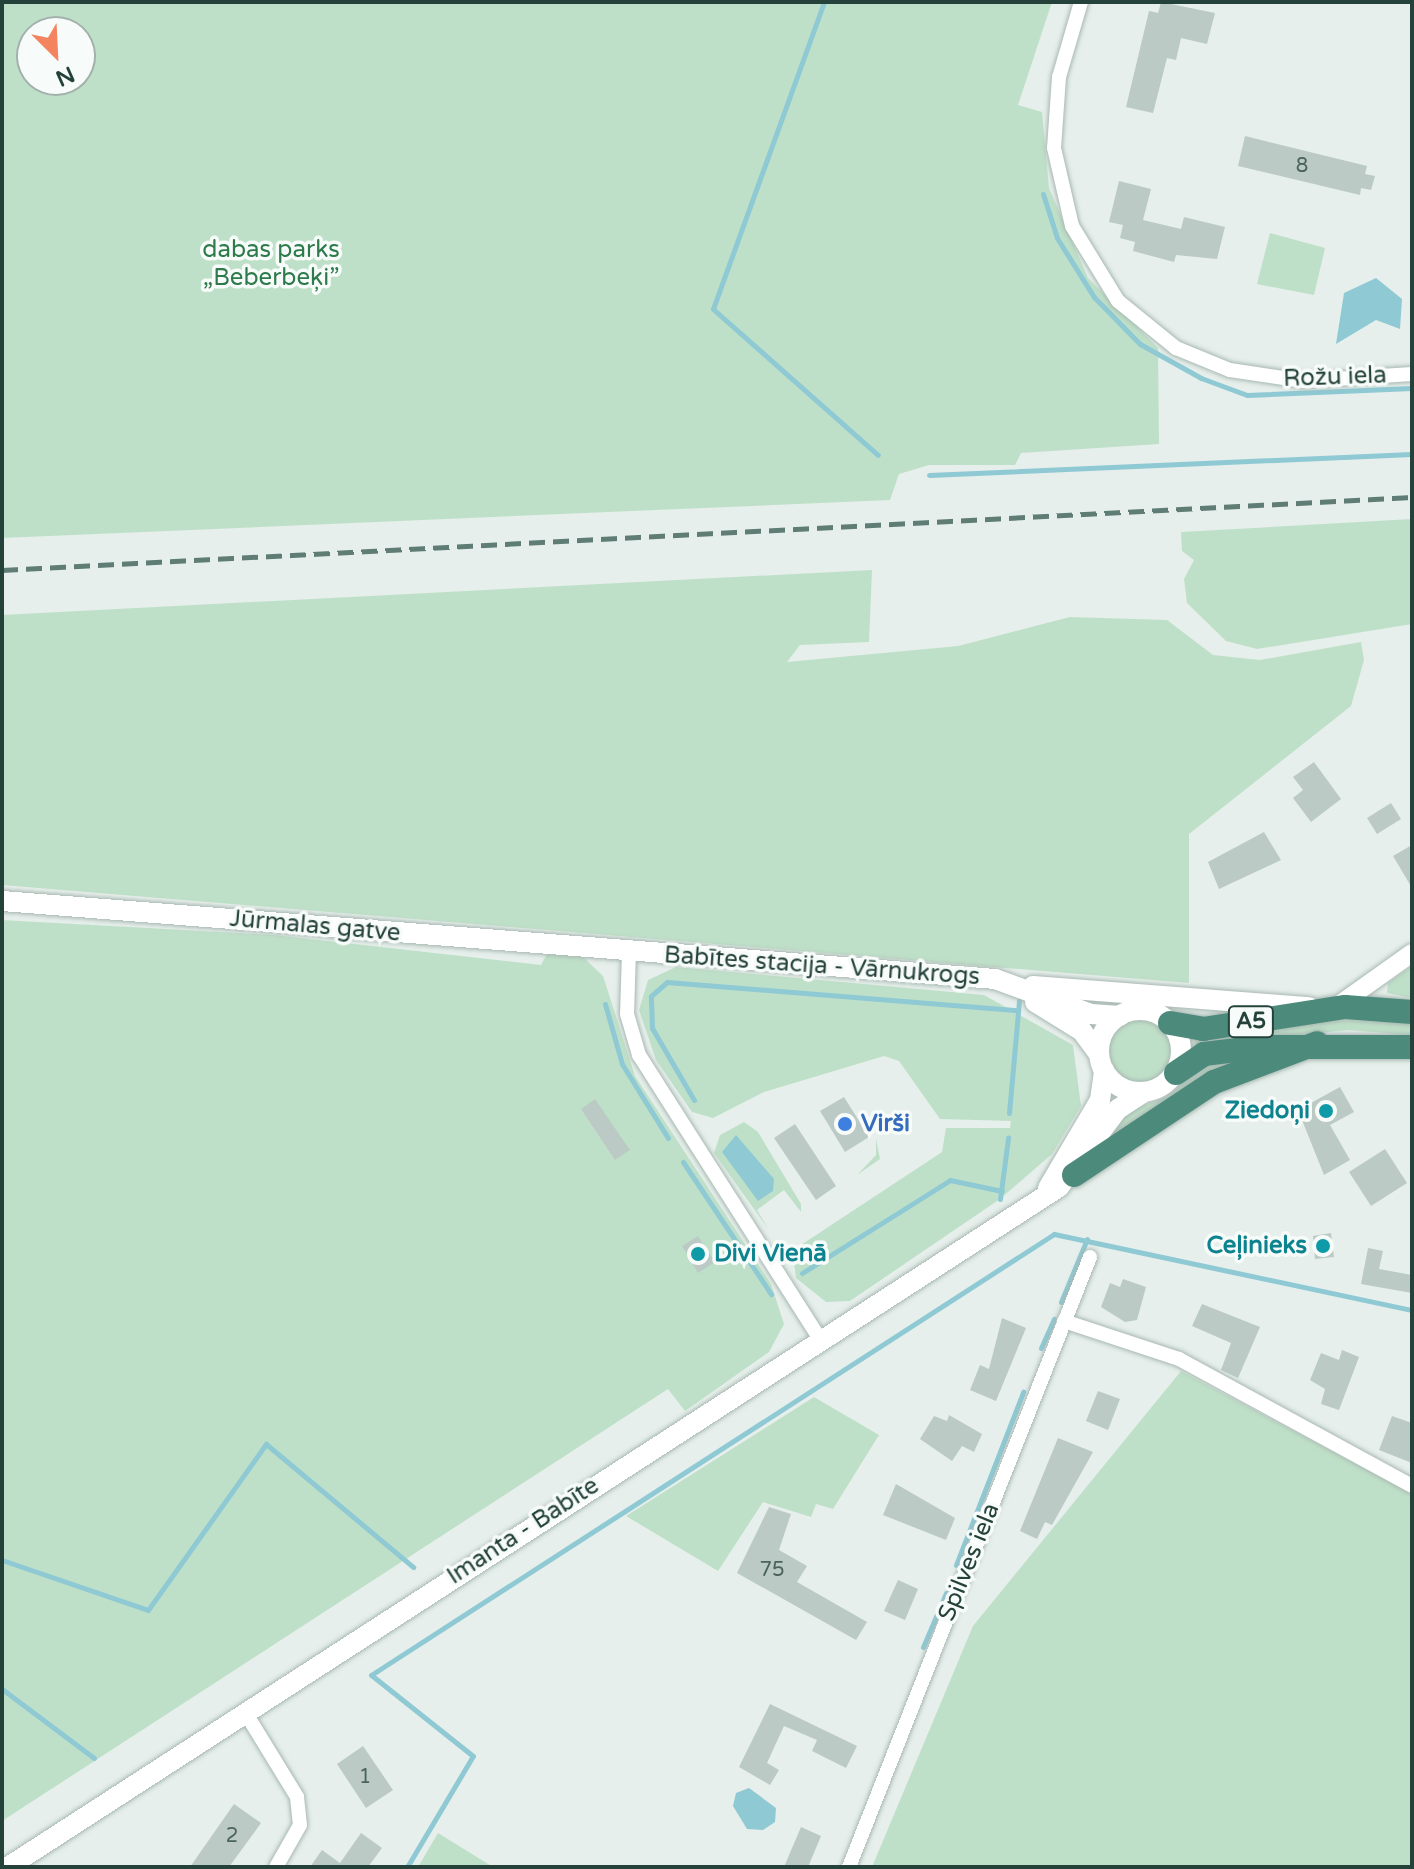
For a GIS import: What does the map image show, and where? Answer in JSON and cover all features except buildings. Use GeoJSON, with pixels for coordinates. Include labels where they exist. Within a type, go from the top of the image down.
{"type":"FeatureCollection","features":[{"type":"Feature","properties":{"kind":"highway","name":"A5"},"geometry":{"type":"LineString","coordinates":[[1170,1023],[1203,1029],[1332,1009],[1412,1012]]}},
{"type":"Feature","properties":{"kind":"highway","name":"A5"},"geometry":{"type":"LineString","coordinates":[[1176,1073],[1204,1054],[1317,1043],[1412,1047]]}},
{"type":"Feature","properties":{"kind":"highway"},"geometry":{"type":"LineString","coordinates":[[1074,1175],[1214,1082],[1317,1043]]}},
{"type":"Feature","properties":{"kind":"main road","name":"Jūrmalas gatve"},"geometry":{"type":"LineString","coordinates":[[2,901],[629,952]]}},
{"type":"Feature","properties":{"kind":"main road","name":"Babītes stacija - Vārnukrogs"},"geometry":{"type":"LineString","coordinates":[[629,952],[1013,985],[1091,1014],[1120,1016]]}},
{"type":"Feature","properties":{"kind":"main road","name":"Babītes stacija - Vārnukrogs"},"geometry":{"type":"LineString","coordinates":[[1013,985],[1082,1031],[1102,1062]]}},
{"type":"Feature","properties":{"kind":"main road","name":"A5"},"geometry":{"type":"LineString","coordinates":[[1013,985],[1152,993],[1332,1009]]}},
{"type":"Feature","properties":{"kind":"main road"},"geometry":{"type":"LineString","coordinates":[[1141,1010],[1170,1023],[1180,1041],[1176,1073],[1144,1092],[1124,1089],[1102,1062],[1104,1032],[1120,1016],[1141,1010]]}},
{"type":"Feature","properties":{"kind":"main road","name":"Imanta - Babīte"},"geometry":{"type":"LineString","coordinates":[[1040,1197],[1100,1100],[1102,1062]]}},
{"type":"Feature","properties":{"kind":"main road","name":"Imanta - Babīte"},"geometry":{"type":"LineString","coordinates":[[8,1867],[1074,1175],[1118,1109],[1144,1092]]}},
{"type":"Feature","properties":{"kind":"street","name":"Rožu iela"},"geometry":{"type":"LineString","coordinates":[[1081,2],[1054,102],[1054,148],[1072,226],[1118,301],[1176,348],[1230,370],[1304,381],[1412,374]]}},
{"type":"Feature","properties":{"kind":"street"},"geometry":{"type":"LineString","coordinates":[[629,952],[627,1014],[639,1055],[820,1339]]}},
{"type":"Feature","properties":{"kind":"street"},"geometry":{"type":"LineString","coordinates":[[1332,1009],[1412,953]]}},
{"type":"Feature","properties":{"kind":"street","name":"Spilves iela"},"geometry":{"type":"LineString","coordinates":[[849,1867],[1090,1257]]}},
{"type":"Feature","properties":{"kind":"street"},"geometry":{"type":"LineString","coordinates":[[1064,1321],[1179,1359],[1412,1486]]}},
{"type":"Feature","properties":{"kind":"street"},"geometry":{"type":"LineString","coordinates":[[245,1712],[297,1797],[300,1825],[276,1867]]}},
{"type":"Feature","properties":{"kind":"green space","name":"dabas parks „Beberbeķi”"},"geometry":{"type":"Polygon","coordinates":[[[2,2],[1052,2],[1018,105],[1042,112],[1049,188],[1088,278],[1158,348],[1159,444],[1021,453],[1015,465],[929,465],[899,474],[890,500],[2,538],[2,2]]]}},
{"type":"Feature","properties":{"kind":"green space"},"geometry":{"type":"Polygon","coordinates":[[[1270,233],[1325,248],[1314,295],[1257,284],[1270,233]]]}},
{"type":"Feature","properties":{"kind":"green space"},"geometry":{"type":"Polygon","coordinates":[[[1412,519],[1412,624],[1257,649],[1226,641],[1187,603],[1184,579],[1194,560],[1182,551],[1181,532],[1412,519]]]}},
{"type":"Feature","properties":{"kind":"green space"},"geometry":{"type":"Polygon","coordinates":[[[872,570],[869,642],[800,645],[787,662],[958,646],[1070,617],[1167,620],[1213,655],[1260,660],[1361,642],[1364,660],[1351,706],[1189,834],[1189,983],[2,885],[2,615],[872,570]]]}},
{"type":"Feature","properties":{"kind":"green space"},"geometry":{"type":"Polygon","coordinates":[[[2,920],[274,935],[541,965],[547,954],[583,957],[603,976],[635,1076],[771,1284],[784,1324],[769,1352],[685,1411],[668,1389],[2,1821],[2,920]]]}},
{"type":"Feature","properties":{"kind":"green space"},"geometry":{"type":"Polygon","coordinates":[[[1412,966],[1412,998],[1387,993],[1388,983],[1412,966]]]}},
{"type":"Feature","properties":{"kind":"green space"},"geometry":{"type":"Polygon","coordinates":[[[676,967],[984,995],[1073,1045],[1081,1106],[1052,1154],[1000,1199],[850,1301],[826,1302],[796,1278],[793,1253],[801,1245],[942,1152],[946,1128],[1010,1128],[1011,1121],[940,1119],[899,1061],[884,1056],[764,1092],[713,1118],[692,1112],[656,1060],[639,1010],[648,980],[676,967]]]}},
{"type":"Feature","properties":{"kind":"green space"},"geometry":{"type":"Polygon","coordinates":[[[1140,1016],[1159,1022],[1169,1032],[1175,1051],[1169,1070],[1159,1080],[1140,1086],[1121,1080],[1111,1070],[1105,1051],[1111,1032],[1121,1022],[1140,1016]]]}},
{"type":"Feature","properties":{"kind":"green space"},"geometry":{"type":"Polygon","coordinates":[[[1337,1020],[1412,1023],[1412,1035],[1348,1030],[1195,1045],[1196,1037],[1337,1020]]]}},
{"type":"Feature","properties":{"kind":"green space"},"geometry":{"type":"Polygon","coordinates":[[[1243,1056],[1096,1155],[1122,1113],[1170,1096],[1196,1066],[1243,1056]]]}},
{"type":"Feature","properties":{"kind":"green space"},"geometry":{"type":"Polygon","coordinates":[[[744,1122],[758,1132],[801,1204],[801,1212],[784,1190],[757,1210],[769,1230],[714,1153],[720,1135],[744,1122]]]}},
{"type":"Feature","properties":{"kind":"green space"},"geometry":{"type":"Polygon","coordinates":[[[876,1139],[880,1159],[857,1175],[876,1155],[876,1139]]]}},
{"type":"Feature","properties":{"kind":"green space"},"geometry":{"type":"Polygon","coordinates":[[[1181,1371],[1412,1494],[1412,1867],[872,1867],[973,1626],[1181,1371]]]}},
{"type":"Feature","properties":{"kind":"green space"},"geometry":{"type":"Polygon","coordinates":[[[814,1397],[879,1435],[833,1509],[816,1504],[811,1517],[763,1502],[718,1571],[626,1516],[814,1397]]]}},
{"type":"Feature","properties":{"kind":"green space"},"geometry":{"type":"Polygon","coordinates":[[[438,1833],[493,1867],[418,1867],[438,1833]]]}},
{"type":"Feature","properties":{"kind":"water"},"geometry":{"type":"Polygon","coordinates":[[[1376,278],[1402,299],[1400,329],[1376,320],[1336,344],[1344,293],[1376,278]]]}},
{"type":"Feature","properties":{"kind":"water"},"geometry":{"type":"Polygon","coordinates":[[[736,1135],[774,1179],[773,1191],[758,1201],[722,1152],[736,1135]]]}},
{"type":"Feature","properties":{"kind":"water"},"geometry":{"type":"Polygon","coordinates":[[[749,1788],[776,1808],[775,1822],[763,1830],[747,1829],[733,1806],[736,1793],[749,1788]]]}},
{"type":"Feature","properties":{"kind":"waterway"},"geometry":{"type":"LineString","coordinates":[[824,2],[713,309],[878,455]]}},
{"type":"Feature","properties":{"kind":"waterway"},"geometry":{"type":"LineString","coordinates":[[1043,194],[1057,238],[1094,297],[1140,344],[1201,378],[1247,395],[1412,388]]}},
{"type":"Feature","properties":{"kind":"waterway"},"geometry":{"type":"LineString","coordinates":[[929,475],[1412,454]]}},
{"type":"Feature","properties":{"kind":"waterway"},"geometry":{"type":"LineString","coordinates":[[694,1100],[652,1028],[651,996],[667,982],[1018,1010]]}},
{"type":"Feature","properties":{"kind":"waterway"},"geometry":{"type":"LineString","coordinates":[[1009,1113],[1019,1000]]}},
{"type":"Feature","properties":{"kind":"waterway"},"geometry":{"type":"LineString","coordinates":[[605,1004],[622,1064],[668,1138]]}},
{"type":"Feature","properties":{"kind":"waterway"},"geometry":{"type":"LineString","coordinates":[[1000,1199],[1008,1138]]}},
{"type":"Feature","properties":{"kind":"waterway"},"geometry":{"type":"LineString","coordinates":[[683,1162],[771,1294]]}},
{"type":"Feature","properties":{"kind":"waterway"},"geometry":{"type":"LineString","coordinates":[[802,1273],[950,1180],[1002,1191]]}},
{"type":"Feature","properties":{"kind":"waterway"},"geometry":{"type":"LineString","coordinates":[[407,1867],[473,1756],[371,1675],[1054,1234],[1412,1310]]}},
{"type":"Feature","properties":{"kind":"waterway"},"geometry":{"type":"LineString","coordinates":[[1061,1302],[1087,1239]]}},
{"type":"Feature","properties":{"kind":"waterway"},"geometry":{"type":"LineString","coordinates":[[1041,1348],[1054,1319]]}},
{"type":"Feature","properties":{"kind":"waterway"},"geometry":{"type":"LineString","coordinates":[[956,1565],[1023,1392]]}},
{"type":"Feature","properties":{"kind":"waterway"},"geometry":{"type":"LineString","coordinates":[[2,1560],[148,1610],[266,1444],[413,1567]]}},
{"type":"Feature","properties":{"kind":"waterway"},"geometry":{"type":"LineString","coordinates":[[923,1647],[946,1593]]}},
{"type":"Feature","properties":{"kind":"waterway"},"geometry":{"type":"LineString","coordinates":[[2,1689],[94,1758]]}},
{"type":"Feature","properties":{"kind":"railway"},"geometry":{"type":"LineString","coordinates":[[2,570],[1412,497]]}},
{"type":"Feature","properties":{"kind":"place","name":"Ziedoņi"},"geometry":{"type":"Point","coordinates":[1326,1111]}},
{"type":"Feature","properties":{"kind":"place","name":"Virši"},"geometry":{"type":"Point","coordinates":[845,1124]}},
{"type":"Feature","properties":{"kind":"place","name":"Ceļinieks"},"geometry":{"type":"Point","coordinates":[1323,1246]}},
{"type":"Feature","properties":{"kind":"place","name":"Divi Vienā"},"geometry":{"type":"Point","coordinates":[698,1254]}}]}
